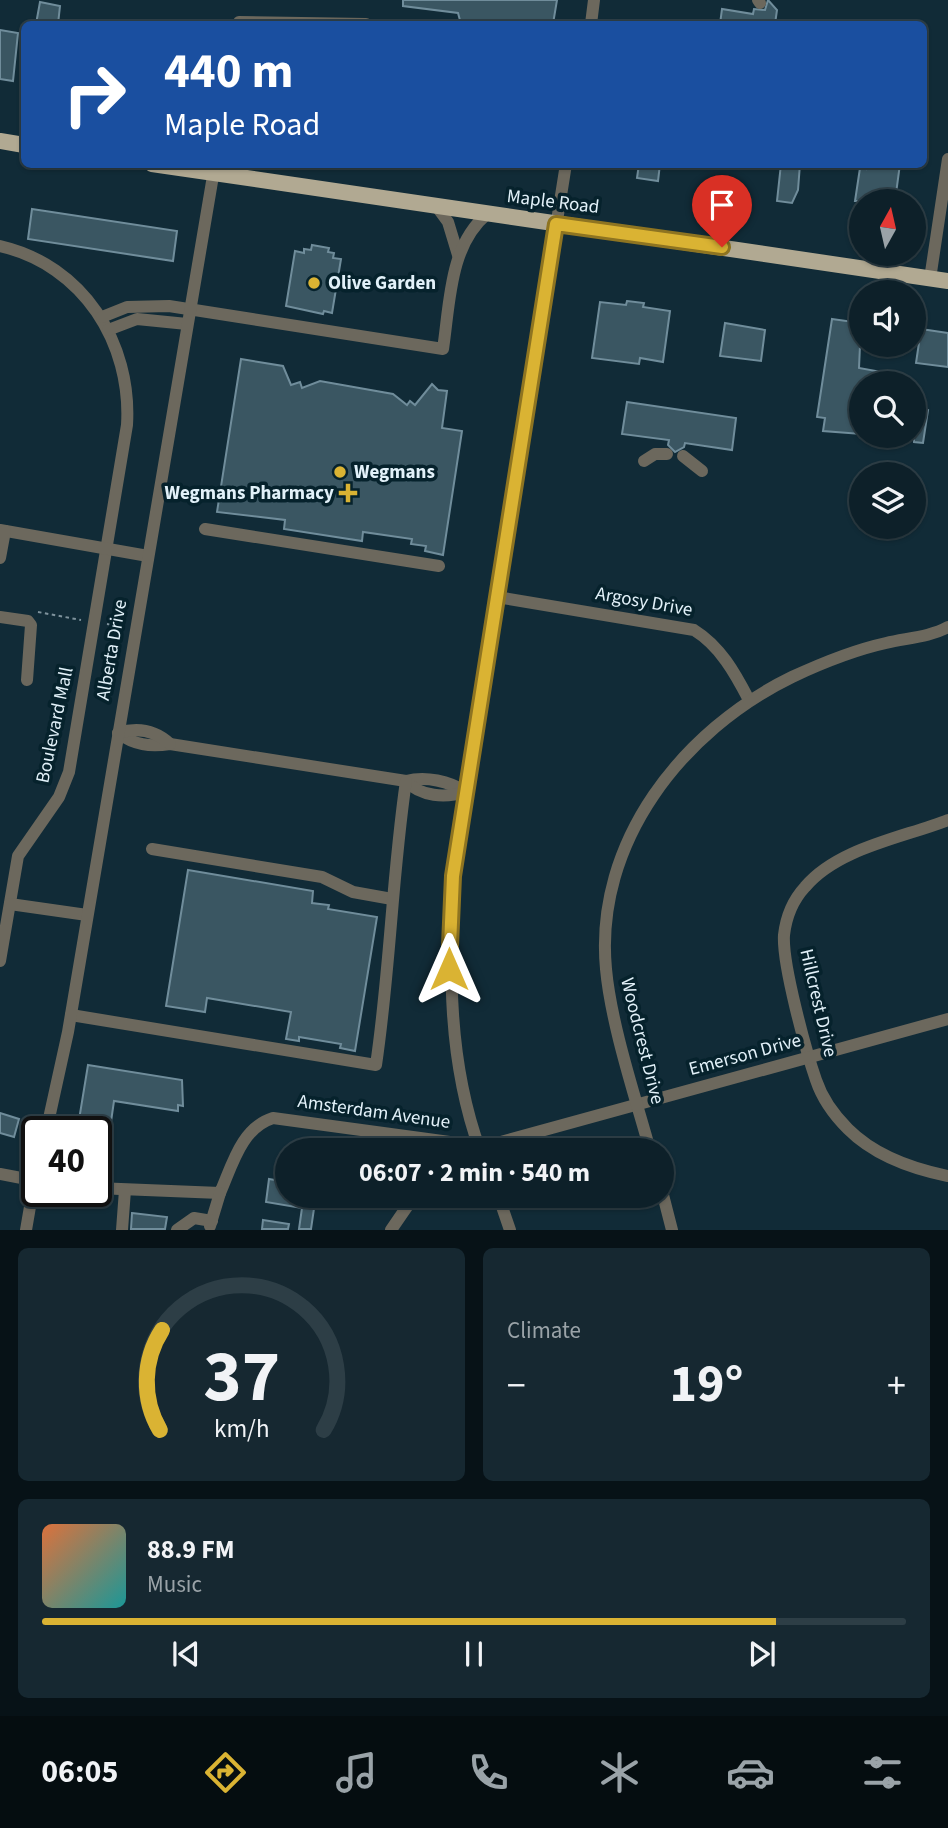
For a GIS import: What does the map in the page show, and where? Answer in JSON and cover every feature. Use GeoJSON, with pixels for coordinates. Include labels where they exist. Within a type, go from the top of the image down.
{"type":"FeatureCollection","features":[{"type":"Feature","properties":{"kind":"main road"},"geometry":{"type":"LineString","coordinates":[[0,141],[21,144]]}},
{"type":"Feature","properties":{"kind":"main road","name":"Maple Road"},"geometry":{"type":"LineString","coordinates":[[213,169],[437,207],[948,281]]}},
{"type":"Feature","properties":{"kind":"street"},"geometry":{"type":"LineString","coordinates":[[591,21],[594,0]]}},
{"type":"Feature","properties":{"kind":"street"},"geometry":{"type":"LineString","coordinates":[[930,278],[948,159]]}},
{"type":"Feature","properties":{"kind":"street"},"geometry":{"type":"LineString","coordinates":[[474,1138],[459,1078],[449,990],[453,876],[565,168]]}},
{"type":"Feature","properties":{"kind":"street","name":"Alberta Drive"},"geometry":{"type":"LineString","coordinates":[[49,1116],[71,1015],[213,169]]}},
{"type":"Feature","properties":{"kind":"street"},"geometry":{"type":"LineString","coordinates":[[437,207],[448,222],[458,255]]}},
{"type":"Feature","properties":{"kind":"street"},"geometry":{"type":"LineString","coordinates":[[102,317],[127,307],[148,304],[443,349],[458,255],[469,234],[487,214]]}},
{"type":"Feature","properties":{"kind":"street","name":"Boulevard Mall"},"geometry":{"type":"LineString","coordinates":[[0,246],[16,249],[55,270],[81,291],[102,317],[108,330],[123,370],[128,401],[127,425],[67,781],[49,813],[22,849],[0,961]]}},
{"type":"Feature","properties":{"kind":"street"},"geometry":{"type":"LineString","coordinates":[[108,330],[137,319],[187,324]]}},
{"type":"Feature","properties":{"kind":"street"},"geometry":{"type":"LineString","coordinates":[[644,461],[655,454],[667,454]]}},
{"type":"Feature","properties":{"kind":"street"},"geometry":{"type":"LineString","coordinates":[[683,456],[702,471]]}},
{"type":"Feature","properties":{"kind":"street"},"geometry":{"type":"LineString","coordinates":[[205,529],[439,566]]}},
{"type":"Feature","properties":{"kind":"street"},"geometry":{"type":"LineString","coordinates":[[0,558],[2,530],[148,555]]}},
{"type":"Feature","properties":{"kind":"street","name":"Argosy Drive"},"geometry":{"type":"LineString","coordinates":[[497,597],[694,630],[715,646],[749,700]]}},
{"type":"Feature","properties":{"kind":"street"},"geometry":{"type":"LineString","coordinates":[[0,617],[28,621],[31,625],[27,680]]}},
{"type":"Feature","properties":{"kind":"street","name":"Woodcrest Drive"},"geometry":{"type":"LineString","coordinates":[[647,1138],[605,967],[607,921],[611,896],[632,834],[663,780],[698,740],[749,700],[822,664],[948,627]]}},
{"type":"Feature","properties":{"kind":"street"},"geometry":{"type":"LineString","coordinates":[[118,733],[132,729],[159,733],[170,744],[406,781],[416,792],[452,796],[466,792]]}},
{"type":"Feature","properties":{"kind":"street"},"geometry":{"type":"LineString","coordinates":[[71,1015],[376,1065],[386,999],[392,899],[406,781]]}},
{"type":"Feature","properties":{"kind":"street","name":"Hillcrest Drive"},"geometry":{"type":"LineString","coordinates":[[948,820],[830,866],[813,877],[794,902],[784,943],[810,1057],[824,1097],[849,1130],[895,1159],[948,1176]]}},
{"type":"Feature","properties":{"kind":"street"},"geometry":{"type":"LineString","coordinates":[[152,849],[322,877],[353,892],[392,899]]}},
{"type":"Feature","properties":{"kind":"street"},"geometry":{"type":"LineString","coordinates":[[10,904],[87,915]]}},
{"type":"Feature","properties":{"kind":"street","name":"Emerson Drive"},"geometry":{"type":"LineString","coordinates":[[516,1138],[948,1019]]}},
{"type":"Feature","properties":{"kind":"street","name":"Amsterdam Avenue"},"geometry":{"type":"LineString","coordinates":[[211,1225],[220,1193],[248,1133],[263,1121],[273,1118],[405,1138]]}},
{"type":"Feature","properties":{"kind":"street"},"geometry":{"type":"LineString","coordinates":[[0,1174],[21,1178]]}},
{"type":"Feature","properties":{"kind":"street"},"geometry":{"type":"LineString","coordinates":[[112,1189],[220,1193]]}},
{"type":"Feature","properties":{"kind":"street"},"geometry":{"type":"LineString","coordinates":[[122,1230],[125,1190]]}},
{"type":"Feature","properties":{"kind":"street"},"geometry":{"type":"LineString","coordinates":[[26,1230],[30,1207]]}},
{"type":"Feature","properties":{"kind":"street"},"geometry":{"type":"LineString","coordinates":[[406,1208],[394,1224],[407,1230]]}},
{"type":"Feature","properties":{"kind":"street"},"geometry":{"type":"LineString","coordinates":[[502,1208],[510,1230]]}},
{"type":"Feature","properties":{"kind":"street"},"geometry":{"type":"LineString","coordinates":[[667,1208],[673,1230]]}},
{"type":"Feature","properties":{"kind":"street"},"geometry":{"type":"LineString","coordinates":[[177,1230],[194,1218],[211,1225]]}},
{"type":"Feature","properties":{"kind":"path"},"geometry":{"type":"LineString","coordinates":[[32,611],[86,621]]}},
{"type":"Feature","properties":{"kind":"path"},"geometry":{"type":"LineString","coordinates":[[106,624],[118,626]]}},
{"type":"Feature","properties":{"kind":"building"},"geometry":{"type":"Polygon","coordinates":[[[403,0],[557,0],[554,21],[460,21],[458,13],[403,6],[403,0]]]}},
{"type":"Feature","properties":{"kind":"building"},"geometry":{"type":"Polygon","coordinates":[[[768,0],[777,10],[775,21],[720,21],[722,9],[753,14],[754,9],[765,10],[768,0]]]}},
{"type":"Feature","properties":{"kind":"building"},"geometry":{"type":"Polygon","coordinates":[[[40,2],[60,6],[58,21],[37,21],[40,2]]]}},
{"type":"Feature","properties":{"kind":"building"},"geometry":{"type":"Polygon","coordinates":[[[0,30],[18,33],[13,81],[0,79],[0,30]]]}},
{"type":"Feature","properties":{"kind":"building"},"geometry":{"type":"Polygon","coordinates":[[[638,168],[660,168],[658,181],[637,178],[638,168]]]}},
{"type":"Feature","properties":{"kind":"building"},"geometry":{"type":"Polygon","coordinates":[[[781,168],[800,168],[798,190],[792,203],[777,201],[781,168]]]}},
{"type":"Feature","properties":{"kind":"building"},"geometry":{"type":"Polygon","coordinates":[[[860,168],[899,168],[897,189],[857,189],[860,168]]]}},
{"type":"Feature","properties":{"kind":"building"},"geometry":{"type":"Polygon","coordinates":[[[32,209],[177,231],[173,261],[28,239],[32,209]]]}},
{"type":"Feature","properties":{"kind":"building","name":"Olive Garden"},"geometry":{"type":"Polygon","coordinates":[[[312,245],[329,248],[328,252],[334,253],[333,258],[341,259],[332,313],[324,311],[323,314],[286,306],[295,251],[304,253],[304,249],[311,250],[312,245]]]}},
{"type":"Feature","properties":{"kind":"building"},"geometry":{"type":"Polygon","coordinates":[[[627,301],[644,303],[643,307],[670,311],[663,362],[640,358],[639,364],[592,358],[600,302],[626,305],[627,301]]]}},
{"type":"Feature","properties":{"kind":"building"},"geometry":{"type":"Polygon","coordinates":[[[832,319],[849,321],[849,357],[859,357],[859,368],[876,371],[849,371],[849,433],[823,431],[825,418],[817,417],[832,319]]]}},
{"type":"Feature","properties":{"kind":"building"},"geometry":{"type":"Polygon","coordinates":[[[725,323],[765,330],[761,361],[720,356],[725,323]]]}},
{"type":"Feature","properties":{"kind":"building"},"geometry":{"type":"Polygon","coordinates":[[[926,330],[948,333],[948,367],[916,363],[917,357],[926,357],[926,330]]]}},
{"type":"Feature","properties":{"kind":"building","name":"Wegmans"},"geometry":{"type":"Polygon","coordinates":[[[241,359],[283,366],[291,385],[300,382],[302,388],[320,381],[393,394],[407,405],[410,401],[415,405],[432,384],[438,390],[447,391],[442,428],[462,431],[443,555],[425,551],[426,546],[411,544],[412,539],[363,532],[362,541],[284,529],[285,520],[217,512],[241,359]]]}},
{"type":"Feature","properties":{"kind":"building"},"geometry":{"type":"Polygon","coordinates":[[[627,402],[736,418],[732,450],[685,443],[684,447],[675,452],[668,445],[669,440],[622,434],[627,402]]]}},
{"type":"Feature","properties":{"kind":"building"},"geometry":{"type":"Polygon","coordinates":[[[188,870],[313,891],[312,903],[329,905],[328,909],[377,917],[355,1051],[340,1048],[341,1044],[299,1037],[299,1041],[286,1039],[291,1012],[207,998],[205,1012],[166,1006],[188,870]]]}},
{"type":"Feature","properties":{"kind":"building"},"geometry":{"type":"Polygon","coordinates":[[[88,1065],[182,1080],[183,1106],[178,1105],[178,1111],[114,1101],[112,1116],[80,1116],[88,1065]]]}},
{"type":"Feature","properties":{"kind":"building"},"geometry":{"type":"Polygon","coordinates":[[[0,1113],[19,1119],[14,1137],[0,1133],[0,1113]]]}},
{"type":"Feature","properties":{"kind":"building"},"geometry":{"type":"Polygon","coordinates":[[[269,1179],[275,1180],[275,1204],[266,1202],[269,1179]]]}},
{"type":"Feature","properties":{"kind":"building"},"geometry":{"type":"Polygon","coordinates":[[[302,1208],[314,1208],[311,1229],[299,1229],[302,1208]]]}},
{"type":"Feature","properties":{"kind":"building"},"geometry":{"type":"Polygon","coordinates":[[[132,1213],[167,1217],[165,1229],[131,1229],[132,1213]]]}},
{"type":"Feature","properties":{"kind":"building"},"geometry":{"type":"Polygon","coordinates":[[[263,1220],[289,1224],[288,1229],[262,1229],[263,1220]]]}},
{"type":"Feature","properties":{"kind":"place","name":"Olive Garden"},"geometry":{"type":"Point","coordinates":[314,283]}},
{"type":"Feature","properties":{"kind":"place","name":"Wegmans"},"geometry":{"type":"Point","coordinates":[340,472]}},
{"type":"Feature","properties":{"kind":"place","name":"Wegmans Pharmacy"},"geometry":{"type":"Point","coordinates":[348,493]}},
{"type":"Feature","properties":{"kind":"route"},"geometry":{"type":"LineString","coordinates":[[449,969],[453,876],[556,224],[722,247]]}}]}
